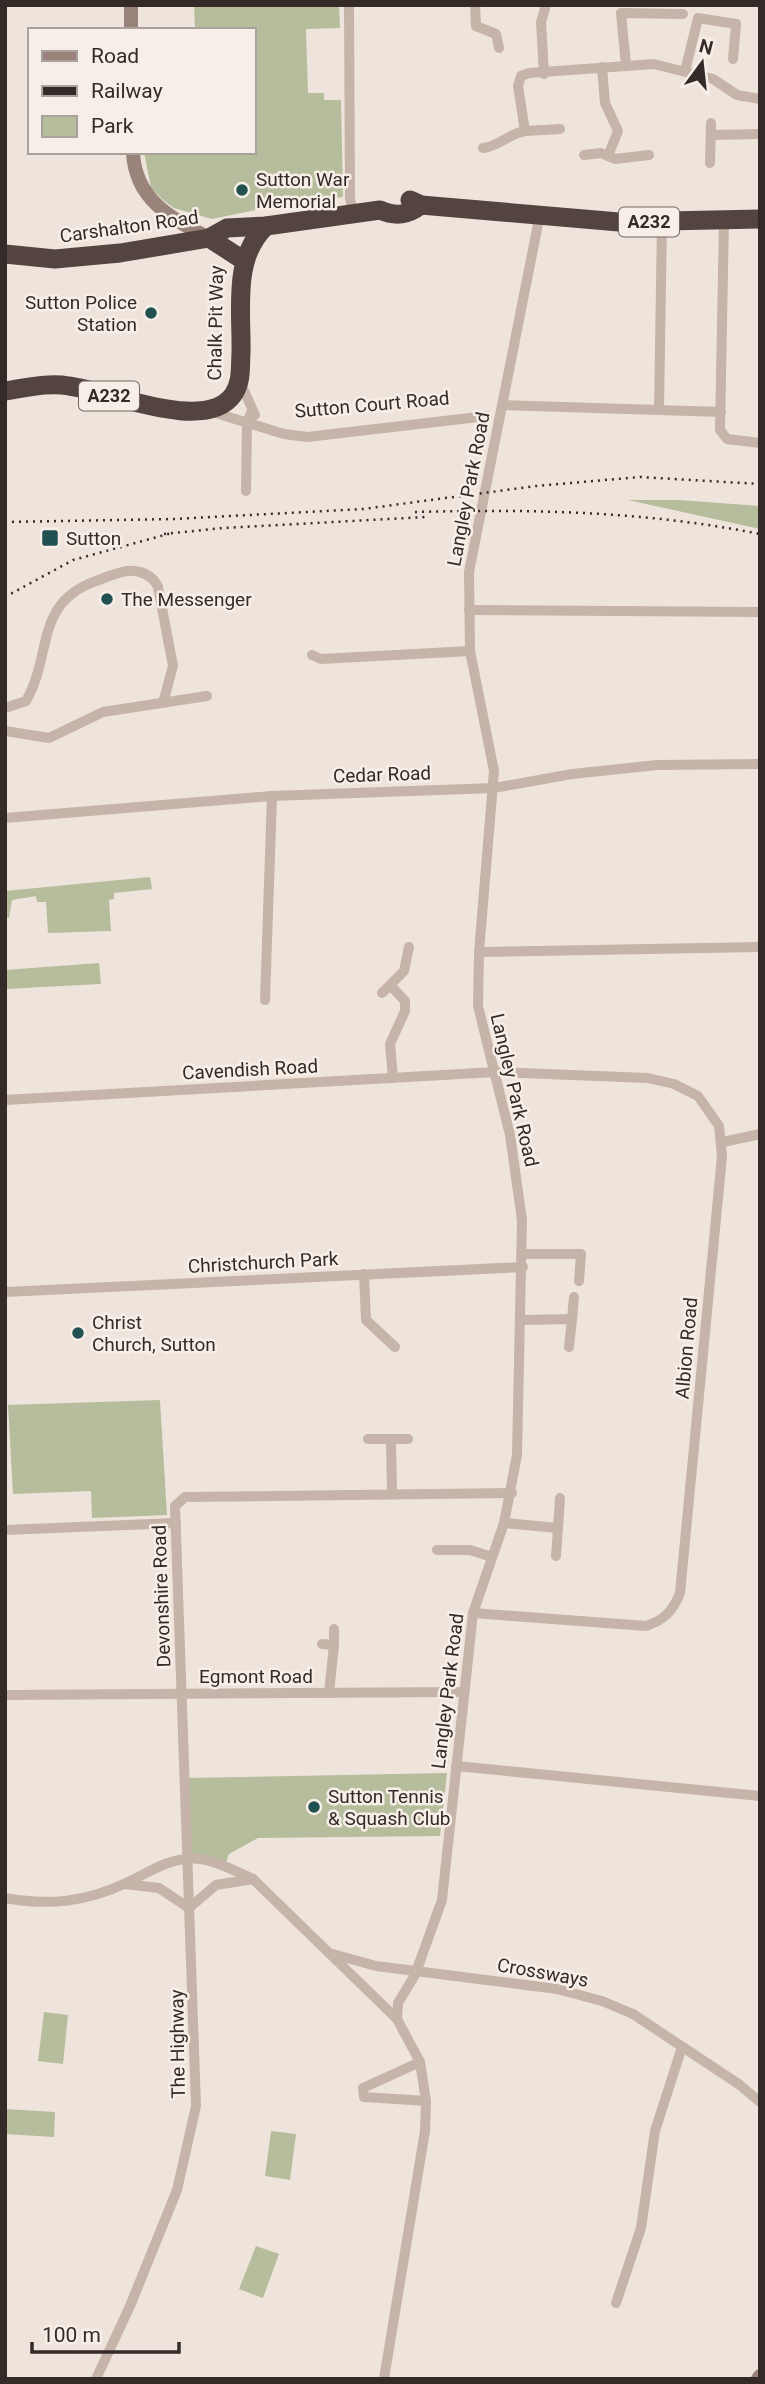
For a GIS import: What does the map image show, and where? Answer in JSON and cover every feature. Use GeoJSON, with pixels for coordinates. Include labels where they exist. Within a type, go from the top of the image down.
{"type":"FeatureCollection","features":[{"type":"Feature","properties":{"kind":"highway","name":"Carshalton Road"},"geometry":{"type":"LineString","coordinates":[[5,254],[30,258],[79,258],[209,238],[227,228],[266,226],[380,210],[387,203],[409,200],[421,205],[610,221],[760,219]]}},
{"type":"Feature","properties":{"kind":"highway"},"geometry":{"type":"LineString","coordinates":[[243,260],[254,239],[266,226]]}},
{"type":"Feature","properties":{"kind":"highway","name":"Chalk Pit Way"},"geometry":{"type":"LineString","coordinates":[[209,238],[243,260],[240,383],[226,403],[209,411]]}},
{"type":"Feature","properties":{"kind":"highway","name":"Sutton Court Road"},"geometry":{"type":"LineString","coordinates":[[7,392],[65,385],[167,408],[209,411]]}},
{"type":"Feature","properties":{"kind":"main road"},"geometry":{"type":"LineString","coordinates":[[131,5],[131,28]]}},
{"type":"Feature","properties":{"kind":"main road"},"geometry":{"type":"LineString","coordinates":[[133,154],[134,166],[145,194],[164,214],[209,238]]}},
{"type":"Feature","properties":{"kind":"street"},"geometry":{"type":"LineString","coordinates":[[349,5],[349,198],[353,214]]}},
{"type":"Feature","properties":{"kind":"street"},"geometry":{"type":"LineString","coordinates":[[475,5],[476,26],[496,34],[499,48]]}},
{"type":"Feature","properties":{"kind":"street"},"geometry":{"type":"LineString","coordinates":[[544,74],[541,22],[546,5]]}},
{"type":"Feature","properties":{"kind":"street"},"geometry":{"type":"LineString","coordinates":[[626,65],[621,13],[683,14]]}},
{"type":"Feature","properties":{"kind":"street"},"geometry":{"type":"LineString","coordinates":[[685,71],[698,18],[736,24],[733,59]]}},
{"type":"Feature","properties":{"kind":"street"},"geometry":{"type":"LineString","coordinates":[[525,131],[520,80],[529,73],[654,64],[713,79],[737,95],[760,99]]}},
{"type":"Feature","properties":{"kind":"street"},"geometry":{"type":"LineString","coordinates":[[602,67],[606,103],[618,131],[608,156]]}},
{"type":"Feature","properties":{"kind":"street"},"geometry":{"type":"LineString","coordinates":[[483,148],[497,146],[511,134],[560,129]]}},
{"type":"Feature","properties":{"kind":"street"},"geometry":{"type":"LineString","coordinates":[[710,163],[711,129],[760,134]]}},
{"type":"Feature","properties":{"kind":"street"},"geometry":{"type":"LineString","coordinates":[[584,155],[594,152],[615,159],[649,155]]}},
{"type":"Feature","properties":{"kind":"street","name":"Langley Park Road"},"geometry":{"type":"LineString","coordinates":[[416,1970],[442,1900],[473,1613],[504,1523],[512,1493],[517,1455],[523,1254],[516,1167],[496,1072],[478,1006],[479,952],[494,788],[491,752],[477,696],[470,651],[469,610],[474,537],[540,214]]}},
{"type":"Feature","properties":{"kind":"street"},"geometry":{"type":"LineString","coordinates":[[724,220],[720,430],[727,439],[760,443]]}},
{"type":"Feature","properties":{"kind":"street"},"geometry":{"type":"LineString","coordinates":[[659,409],[662,222]]}},
{"type":"Feature","properties":{"kind":"street"},"geometry":{"type":"LineString","coordinates":[[240,383],[262,426]]}},
{"type":"Feature","properties":{"kind":"street"},"geometry":{"type":"LineString","coordinates":[[502,405],[721,412]]}},
{"type":"Feature","properties":{"kind":"street"},"geometry":{"type":"LineString","coordinates":[[246,491],[247,424],[252,410]]}},
{"type":"Feature","properties":{"kind":"street","name":"Sutton Court Road"},"geometry":{"type":"LineString","coordinates":[[209,411],[284,434],[307,437],[487,416]]}},
{"type":"Feature","properties":{"kind":"street"},"geometry":{"type":"LineString","coordinates":[[5,708],[26,701],[34,686],[51,621],[64,598],[76,588],[128,571],[152,577],[158,587],[173,666],[163,703]]}},
{"type":"Feature","properties":{"kind":"street"},"geometry":{"type":"LineString","coordinates":[[469,610],[760,612]]}},
{"type":"Feature","properties":{"kind":"street"},"geometry":{"type":"LineString","coordinates":[[312,655],[321,659],[470,651]]}},
{"type":"Feature","properties":{"kind":"street"},"geometry":{"type":"LineString","coordinates":[[5,731],[49,738],[103,712],[207,696]]}},
{"type":"Feature","properties":{"kind":"street","name":"Cedar Road"},"geometry":{"type":"LineString","coordinates":[[5,818],[272,796],[494,788],[627,767],[760,764]]}},
{"type":"Feature","properties":{"kind":"street"},"geometry":{"type":"LineString","coordinates":[[265,1000],[272,796]]}},
{"type":"Feature","properties":{"kind":"street"},"geometry":{"type":"LineString","coordinates":[[393,1078],[390,1044],[405,1011],[405,1002],[386,989],[404,971],[409,947]]}},
{"type":"Feature","properties":{"kind":"street"},"geometry":{"type":"LineString","coordinates":[[479,952],[760,947]]}},
{"type":"Feature","properties":{"kind":"street","name":"Cavendish Road"},"geometry":{"type":"LineString","coordinates":[[5,1100],[496,1072]]}},
{"type":"Feature","properties":{"kind":"street","name":"Albion Road"},"geometry":{"type":"LineString","coordinates":[[473,1613],[646,1626],[664,1618],[676,1602],[680,1593],[723,1142],[712,1111],[698,1096],[674,1084],[648,1078],[496,1072]]}},
{"type":"Feature","properties":{"kind":"street"},"geometry":{"type":"LineString","coordinates":[[723,1142],[760,1134]]}},
{"type":"Feature","properties":{"kind":"street"},"geometry":{"type":"LineString","coordinates":[[523,1254],[581,1249],[579,1281]]}},
{"type":"Feature","properties":{"kind":"street","name":"Christchurch Park"},"geometry":{"type":"LineString","coordinates":[[5,1292],[523,1267]]}},
{"type":"Feature","properties":{"kind":"street"},"geometry":{"type":"LineString","coordinates":[[364,1274],[366,1320],[395,1347]]}},
{"type":"Feature","properties":{"kind":"street"},"geometry":{"type":"LineString","coordinates":[[569,1347],[575,1297]]}},
{"type":"Feature","properties":{"kind":"street"},"geometry":{"type":"LineString","coordinates":[[522,1320],[572,1319]]}},
{"type":"Feature","properties":{"kind":"street"},"geometry":{"type":"LineString","coordinates":[[368,1439],[408,1439]]}},
{"type":"Feature","properties":{"kind":"street"},"geometry":{"type":"LineString","coordinates":[[391,1439],[391,1494]]}},
{"type":"Feature","properties":{"kind":"street","name":"Devonshire Road"},"geometry":{"type":"LineString","coordinates":[[188,1858],[175,1506],[185,1497],[512,1493]]}},
{"type":"Feature","properties":{"kind":"street"},"geometry":{"type":"LineString","coordinates":[[556,1556],[561,1498]]}},
{"type":"Feature","properties":{"kind":"street"},"geometry":{"type":"LineString","coordinates":[[5,1530],[176,1523]]}},
{"type":"Feature","properties":{"kind":"street"},"geometry":{"type":"LineString","coordinates":[[504,1523],[558,1528]]}},
{"type":"Feature","properties":{"kind":"street"},"geometry":{"type":"LineString","coordinates":[[437,1550],[470,1550],[492,1557]]}},
{"type":"Feature","properties":{"kind":"street"},"geometry":{"type":"LineString","coordinates":[[329,1693],[328,1645],[334,1629]]}},
{"type":"Feature","properties":{"kind":"street","name":"Egmont Road"},"geometry":{"type":"LineString","coordinates":[[5,1695],[464,1692]]}},
{"type":"Feature","properties":{"kind":"street"},"geometry":{"type":"LineString","coordinates":[[456,1766],[760,1796]]}},
{"type":"Feature","properties":{"kind":"street"},"geometry":{"type":"LineString","coordinates":[[5,1898],[38,1904],[80,1901],[125,1884],[156,1867],[188,1858],[225,1866],[253,1879],[397,2019],[420,2062],[426,2101],[425,2130],[384,2379]]}},
{"type":"Feature","properties":{"kind":"street","name":"The Highway"},"geometry":{"type":"LineString","coordinates":[[96,2379],[130,2306],[177,2190],[196,2106],[188,1858]]}},
{"type":"Feature","properties":{"kind":"street"},"geometry":{"type":"LineString","coordinates":[[125,1884],[159,1888],[190,1908],[216,1885],[253,1879]]}},
{"type":"Feature","properties":{"kind":"street","name":"Crossways"},"geometry":{"type":"LineString","coordinates":[[329,1953],[376,1966],[557,1989],[602,2001],[633,2014],[740,2085],[760,2102]]}},
{"type":"Feature","properties":{"kind":"street"},"geometry":{"type":"LineString","coordinates":[[397,2019],[398,2003],[416,1970]]}},
{"type":"Feature","properties":{"kind":"street"},"geometry":{"type":"LineString","coordinates":[[616,2303],[641,2228],[654,2131],[682,2047]]}},
{"type":"Feature","properties":{"kind":"street"},"geometry":{"type":"LineString","coordinates":[[420,2062],[363,2088],[365,2097],[426,2101]]}},
{"type":"Feature","properties":{"kind":"green space"},"geometry":{"type":"Polygon","coordinates":[[[194,5],[339,5],[340,28],[306,29],[308,93],[324,93],[324,100],[341,100],[343,197],[294,202],[212,219],[174,208],[151,188],[144,154],[256,154],[256,28],[195,28],[194,5]]]}},
{"type":"Feature","properties":{"kind":"green space"},"geometry":{"type":"Polygon","coordinates":[[[628,500],[679,500],[760,506],[760,529],[628,500]]]}},
{"type":"Feature","properties":{"kind":"green space"},"geometry":{"type":"Polygon","coordinates":[[[150,877],[152,889],[114,893],[114,899],[109,900],[111,931],[48,933],[46,902],[37,902],[36,896],[12,900],[9,918],[5,917],[5,891],[150,877]]]}},
{"type":"Feature","properties":{"kind":"green space"},"geometry":{"type":"Polygon","coordinates":[[[99,963],[101,984],[5,989],[5,970],[99,963]]]}},
{"type":"Feature","properties":{"kind":"green space"},"geometry":{"type":"Polygon","coordinates":[[[160,1400],[167,1515],[92,1518],[91,1491],[13,1494],[8,1405],[160,1400]]]}},
{"type":"Feature","properties":{"kind":"green space","name":"Sutton Tennis & Squash Club"},"geometry":{"type":"Polygon","coordinates":[[[447,1773],[440,1836],[258,1838],[229,1854],[225,1866],[188,1858],[185,1778],[447,1773]]]}},
{"type":"Feature","properties":{"kind":"green space"},"geometry":{"type":"Polygon","coordinates":[[[44,2012],[68,2015],[63,2064],[38,2061],[44,2012]]]}},
{"type":"Feature","properties":{"kind":"green space"},"geometry":{"type":"Polygon","coordinates":[[[5,2109],[55,2112],[54,2137],[5,2134],[5,2109]]]}},
{"type":"Feature","properties":{"kind":"green space"},"geometry":{"type":"Polygon","coordinates":[[[271,2131],[296,2134],[290,2180],[265,2176],[271,2131]]]}},
{"type":"Feature","properties":{"kind":"green space"},"geometry":{"type":"Polygon","coordinates":[[[256,2246],[279,2254],[263,2298],[239,2289],[256,2246]]]}},
{"type":"Feature","properties":{"kind":"railway"},"geometry":{"type":"LineString","coordinates":[[5,522],[174,519],[363,509],[536,486],[640,477],[760,484]]}},
{"type":"Feature","properties":{"kind":"railway"},"geometry":{"type":"LineString","coordinates":[[415,512],[588,513],[674,520],[760,534]]}},
{"type":"Feature","properties":{"kind":"railway"},"geometry":{"type":"LineString","coordinates":[[164,534],[223,528],[426,517]]}},
{"type":"Feature","properties":{"kind":"railway"},"geometry":{"type":"LineString","coordinates":[[5,597],[73,560],[172,533]]}},
{"type":"Feature","properties":{"kind":"place","name":"Sutton War Memorial"},"geometry":{"type":"Point","coordinates":[242,190]}},
{"type":"Feature","properties":{"kind":"place","name":"Sutton Police Station"},"geometry":{"type":"Point","coordinates":[151,313]}},
{"type":"Feature","properties":{"kind":"place","name":"Sutton"},"geometry":{"type":"Point","coordinates":[50,538]}},
{"type":"Feature","properties":{"kind":"place","name":"The Messenger"},"geometry":{"type":"Point","coordinates":[107,599]}},
{"type":"Feature","properties":{"kind":"place","name":"Christ Church, Sutton"},"geometry":{"type":"Point","coordinates":[78,1333]}},
{"type":"Feature","properties":{"kind":"place","name":"Sutton Tennis & Squash Club"},"geometry":{"type":"Point","coordinates":[314,1807]}}]}
